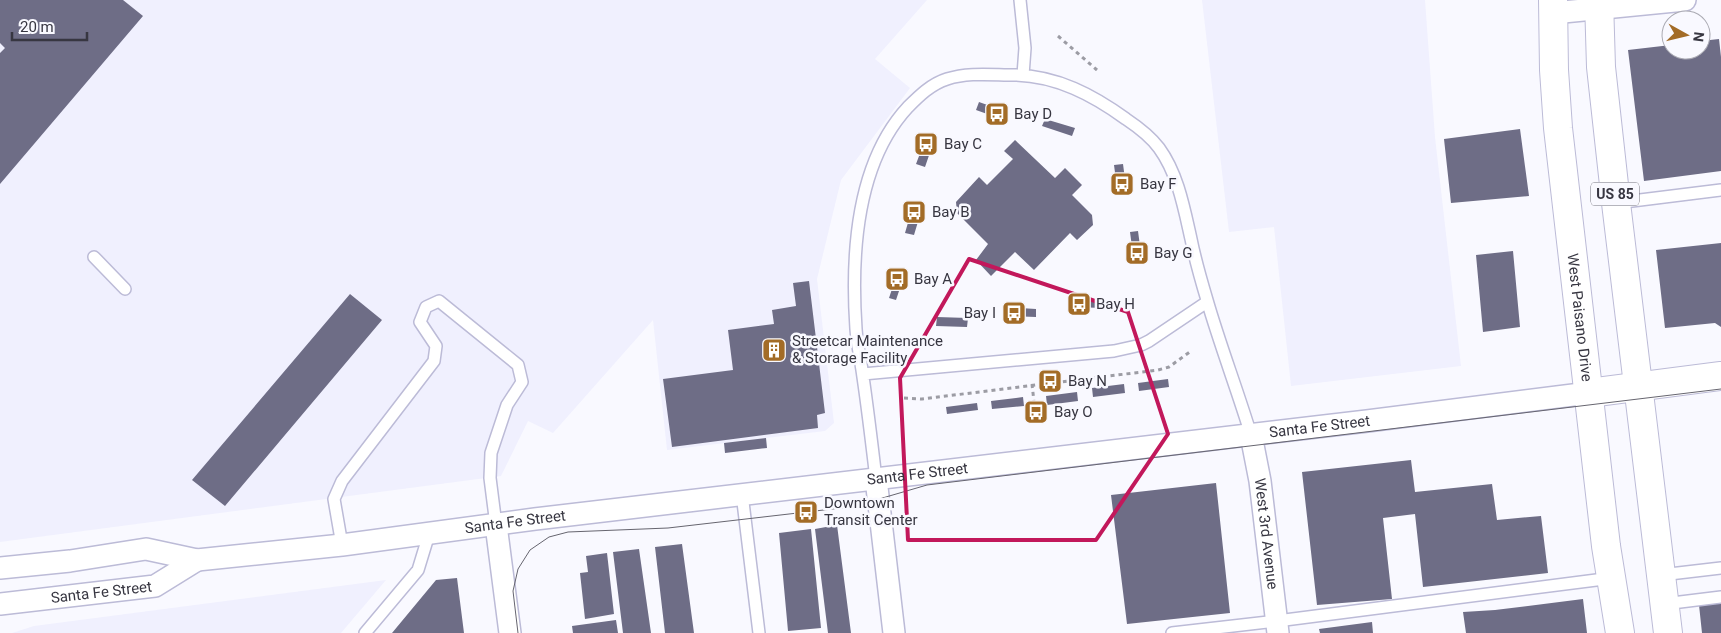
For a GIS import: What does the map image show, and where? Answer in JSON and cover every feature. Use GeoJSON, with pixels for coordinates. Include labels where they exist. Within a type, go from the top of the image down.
{"type":"FeatureCollection","features":[{"type":"Feature","properties":{"kind":"main road","name":"US 85"},"geometry":{"type":"LineString","coordinates":[[1599,5],[1601,67],[1668,633]]}},
{"type":"Feature","properties":{"kind":"main road","name":"West Paisano Drive"},"geometry":{"type":"LineString","coordinates":[[1553,6],[1554,70],[1558,128],[1606,546],[1620,633]]}},
{"type":"Feature","properties":{"kind":"main road","name":"Santa Fe Street"},"geometry":{"type":"LineString","coordinates":[[1589,393],[1721,376]]}},
{"type":"Feature","properties":{"kind":"street"},"geometry":{"type":"LineString","coordinates":[[1553,6],[1685,0]]}},
{"type":"Feature","properties":{"kind":"street","name":"Santa Fe Street"},"geometry":{"type":"LineString","coordinates":[[0,568],[70,561],[146,550],[197,560],[342,545],[742,494],[1589,393]]}},
{"type":"Feature","properties":{"kind":"street","name":"West 3rd Avenue"},"geometry":{"type":"LineString","coordinates":[[1251,434],[1260,481],[1278,627]]}},
{"type":"Feature","properties":{"kind":"street"},"geometry":{"type":"LineString","coordinates":[[876,479],[894,633]]}},
{"type":"Feature","properties":{"kind":"street"},"geometry":{"type":"LineString","coordinates":[[496,525],[510,633]]}},
{"type":"Feature","properties":{"kind":"street","name":"Santa Fe Street"},"geometry":{"type":"LineString","coordinates":[[0,604],[155,586],[197,560]]}},
{"type":"Feature","properties":{"kind":"lane"},"geometry":{"type":"LineString","coordinates":[[1020,0],[1025,48],[1023,76]]}},
{"type":"Feature","properties":{"kind":"lane"},"geometry":{"type":"LineString","coordinates":[[876,479],[856,332],[855,283],[858,229],[866,186],[879,148],[898,117],[916,98],[945,80],[976,74],[1045,78],[1069,86],[1101,101],[1140,129],[1158,146],[1168,162],[1176,182],[1207,302],[1251,434]]}},
{"type":"Feature","properties":{"kind":"lane"},"geometry":{"type":"LineString","coordinates":[[1616,203],[1721,190]]}},
{"type":"Feature","properties":{"kind":"lane"},"geometry":{"type":"LineString","coordinates":[[94,257],[125,289]]}},
{"type":"Feature","properties":{"kind":"lane"},"geometry":{"type":"LineString","coordinates":[[342,545],[334,499],[342,481],[434,361],[436,346],[420,322],[426,307],[439,301],[518,365],[522,382],[506,405],[490,453],[490,478],[496,525]]}},
{"type":"Feature","properties":{"kind":"lane"},"geometry":{"type":"LineString","coordinates":[[863,374],[1114,351],[1141,345],[1149,341],[1207,302]]}},
{"type":"Feature","properties":{"kind":"lane"},"geometry":{"type":"LineString","coordinates":[[742,494],[760,633]]}},
{"type":"Feature","properties":{"kind":"lane"},"geometry":{"type":"LineString","coordinates":[[365,633],[418,570],[429,534]]}},
{"type":"Feature","properties":{"kind":"lane"},"geometry":{"type":"LineString","coordinates":[[1661,575],[1721,568]]}},
{"type":"Feature","properties":{"kind":"lane"},"geometry":{"type":"LineString","coordinates":[[1172,633],[1278,627],[1612,578]]}},
{"type":"Feature","properties":{"kind":"lane"},"geometry":{"type":"LineString","coordinates":[[1664,604],[1721,597]]}},
{"type":"Feature","properties":{"kind":"path"},"geometry":{"type":"LineString","coordinates":[[1058,36],[1097,70]]}},
{"type":"Feature","properties":{"kind":"path"},"geometry":{"type":"LineString","coordinates":[[904,398],[922,399],[1158,370],[1169,367],[1191,351]]}},
{"type":"Feature","properties":{"kind":"path"},"geometry":{"type":"LineString","coordinates":[[1032,384],[1035,411]]}},
{"type":"Feature","properties":{"kind":"highlighted area"},"geometry":{"type":"Polygon","coordinates":[[[969,259],[1128,312],[1168,434],[1096,540],[908,540],[900,378],[969,259]]]}},
{"type":"Feature","properties":{"kind":"shaded area"},"geometry":{"type":"Polygon","coordinates":[[[0,0],[927,0],[875,59],[910,88],[841,180],[817,279],[834,423],[825,431],[667,450],[653,320],[553,433],[528,421],[501,476],[0,542],[0,0]]]}},
{"type":"Feature","properties":{"kind":"shaded area"},"geometry":{"type":"Polygon","coordinates":[[[1202,0],[1425,0],[1435,137],[1461,366],[1291,386],[1274,227],[1229,232],[1202,0]]]}},
{"type":"Feature","properties":{"kind":"shaded area"},"geometry":{"type":"Polygon","coordinates":[[[386,580],[341,633],[12,633],[34,626],[386,580]]]}},
{"type":"Feature","properties":{"kind":"building"},"geometry":{"type":"Polygon","coordinates":[[[0,0],[123,0],[143,16],[0,184],[0,53],[5,48],[0,43],[0,0]]]}},
{"type":"Feature","properties":{"kind":"building"},"geometry":{"type":"Polygon","coordinates":[[[1719,39],[1721,57],[1721,171],[1644,181],[1628,50],[1661,46],[1661,60],[1711,60],[1711,40],[1719,39]]]}},
{"type":"Feature","properties":{"kind":"building"},"geometry":{"type":"Polygon","coordinates":[[[979,102],[1007,112],[1004,120],[976,110],[979,102]]]}},
{"type":"Feature","properties":{"kind":"building"},"geometry":{"type":"Polygon","coordinates":[[[1045,119],[1075,128],[1072,136],[1042,126],[1045,119]]]}},
{"type":"Feature","properties":{"kind":"building"},"geometry":{"type":"Polygon","coordinates":[[[1520,129],[1529,196],[1451,203],[1444,139],[1520,129]]]}},
{"type":"Feature","properties":{"kind":"building"},"geometry":{"type":"Polygon","coordinates":[[[927,135],[935,138],[925,167],[916,164],[927,135]]]}},
{"type":"Feature","properties":{"kind":"building"},"geometry":{"type":"Polygon","coordinates":[[[1015,140],[1055,178],[1065,168],[1082,185],[1072,195],[1092,215],[1093,225],[1077,240],[1070,233],[1034,270],[1015,252],[991,276],[976,260],[988,244],[957,213],[956,202],[979,177],[987,185],[1013,159],[1004,151],[1015,140]]]}},
{"type":"Feature","properties":{"kind":"building"},"geometry":{"type":"Polygon","coordinates":[[[1123,164],[1127,194],[1118,195],[1114,165],[1123,164]]]}},
{"type":"Feature","properties":{"kind":"building"},"geometry":{"type":"Polygon","coordinates":[[[914,202],[923,205],[914,235],[905,233],[914,202]]]}},
{"type":"Feature","properties":{"kind":"building"},"geometry":{"type":"Polygon","coordinates":[[[1138,231],[1142,261],[1134,262],[1130,232],[1138,231]]]}},
{"type":"Feature","properties":{"kind":"building"},"geometry":{"type":"Polygon","coordinates":[[[1721,243],[1721,327],[1715,323],[1665,328],[1656,250],[1721,243]]]}},
{"type":"Feature","properties":{"kind":"building"},"geometry":{"type":"Polygon","coordinates":[[[1513,251],[1520,327],[1483,332],[1476,255],[1513,251]]]}},
{"type":"Feature","properties":{"kind":"building"},"geometry":{"type":"Polygon","coordinates":[[[898,271],[905,273],[896,300],[889,298],[898,271]]]}},
{"type":"Feature","properties":{"kind":"building","name":"Streetcar Maintenance & Storage Facility"},"geometry":{"type":"Polygon","coordinates":[[[809,281],[825,413],[817,415],[818,428],[672,447],[663,379],[733,370],[728,330],[774,324],[772,310],[796,306],[793,283],[809,281]]]}},
{"type":"Feature","properties":{"kind":"building"},"geometry":{"type":"Polygon","coordinates":[[[350,294],[382,320],[225,506],[192,480],[350,294]]]}},
{"type":"Feature","properties":{"kind":"building"},"geometry":{"type":"Polygon","coordinates":[[[1073,299],[1103,300],[1103,308],[1073,307],[1073,299]]]}},
{"type":"Feature","properties":{"kind":"building"},"geometry":{"type":"Polygon","coordinates":[[[1006,307],[1036,309],[1036,317],[1006,316],[1006,307]]]}},
{"type":"Feature","properties":{"kind":"building"},"geometry":{"type":"Polygon","coordinates":[[[937,317],[968,318],[967,327],[936,326],[937,317]]]}},
{"type":"Feature","properties":{"kind":"building"},"geometry":{"type":"Polygon","coordinates":[[[1168,379],[1169,387],[1139,391],[1138,383],[1168,379]]]}},
{"type":"Feature","properties":{"kind":"building"},"geometry":{"type":"Polygon","coordinates":[[[1124,384],[1125,393],[1093,397],[1092,388],[1124,384]]]}},
{"type":"Feature","properties":{"kind":"building"},"geometry":{"type":"Polygon","coordinates":[[[1077,392],[1078,401],[1047,405],[1046,396],[1077,392]]]}},
{"type":"Feature","properties":{"kind":"building"},"geometry":{"type":"Polygon","coordinates":[[[1023,397],[1024,406],[992,409],[991,401],[1023,397]]]}},
{"type":"Feature","properties":{"kind":"building"},"geometry":{"type":"Polygon","coordinates":[[[977,403],[978,410],[947,414],[946,407],[977,403]]]}},
{"type":"Feature","properties":{"kind":"building"},"geometry":{"type":"Polygon","coordinates":[[[766,438],[767,448],[725,453],[724,443],[766,438]]]}},
{"type":"Feature","properties":{"kind":"building"},"geometry":{"type":"Polygon","coordinates":[[[1411,460],[1415,492],[1492,484],[1497,520],[1541,516],[1548,573],[1423,587],[1415,514],[1383,518],[1392,599],[1317,605],[1302,472],[1411,460]]]}},
{"type":"Feature","properties":{"kind":"building"},"geometry":{"type":"Polygon","coordinates":[[[1216,483],[1230,613],[1127,624],[1111,495],[1216,483]]]}},
{"type":"Feature","properties":{"kind":"building"},"geometry":{"type":"Polygon","coordinates":[[[837,525],[851,633],[828,633],[815,529],[837,525]]]}},
{"type":"Feature","properties":{"kind":"building"},"geometry":{"type":"Polygon","coordinates":[[[811,529],[821,628],[788,631],[779,533],[811,529]]]}},
{"type":"Feature","properties":{"kind":"building"},"geometry":{"type":"Polygon","coordinates":[[[682,544],[694,633],[665,633],[655,547],[682,544]]]}},
{"type":"Feature","properties":{"kind":"building"},"geometry":{"type":"Polygon","coordinates":[[[639,549],[651,633],[623,633],[613,552],[639,549]]]}},
{"type":"Feature","properties":{"kind":"building"},"geometry":{"type":"Polygon","coordinates":[[[607,553],[614,614],[585,619],[580,573],[588,572],[586,556],[607,553]]]}},
{"type":"Feature","properties":{"kind":"building"},"geometry":{"type":"Polygon","coordinates":[[[457,578],[464,633],[392,633],[436,580],[457,578]]]}},
{"type":"Feature","properties":{"kind":"building"},"geometry":{"type":"Polygon","coordinates":[[[1583,599],[1587,633],[1466,633],[1463,612],[1583,599]]]}},
{"type":"Feature","properties":{"kind":"building"},"geometry":{"type":"Polygon","coordinates":[[[1721,603],[1721,633],[1702,633],[1699,605],[1721,603]]]}},
{"type":"Feature","properties":{"kind":"building"},"geometry":{"type":"Polygon","coordinates":[[[616,620],[618,633],[573,633],[572,626],[616,620]]]}},
{"type":"Feature","properties":{"kind":"building"},"geometry":{"type":"Polygon","coordinates":[[[1372,622],[1373,633],[1320,633],[1319,629],[1372,622]]]}},
{"type":"Feature","properties":{"kind":"tram line"},"geometry":{"type":"LineString","coordinates":[[518,633],[513,591],[518,569],[530,550],[549,537],[568,532],[668,528],[841,508],[855,506],[927,485],[1721,389]]}},
{"type":"Feature","properties":{"kind":"place","name":"Bay D"},"geometry":{"type":"Point","coordinates":[997,114]}},
{"type":"Feature","properties":{"kind":"place","name":"Bay C"},"geometry":{"type":"Point","coordinates":[926,144]}},
{"type":"Feature","properties":{"kind":"place","name":"Bay F"},"geometry":{"type":"Point","coordinates":[1122,184]}},
{"type":"Feature","properties":{"kind":"place","name":"Bay B"},"geometry":{"type":"Point","coordinates":[914,212]}},
{"type":"Feature","properties":{"kind":"place","name":"Bay G"},"geometry":{"type":"Point","coordinates":[1137,253]}},
{"type":"Feature","properties":{"kind":"place","name":"Bay A"},"geometry":{"type":"Point","coordinates":[897,279]}},
{"type":"Feature","properties":{"kind":"place","name":"Bay H"},"geometry":{"type":"Point","coordinates":[1079,304]}},
{"type":"Feature","properties":{"kind":"place","name":"Bay I"},"geometry":{"type":"Point","coordinates":[1014,313]}},
{"type":"Feature","properties":{"kind":"place","name":"Streetcar Maintenance & Storage Facility"},"geometry":{"type":"Point","coordinates":[774,350]}},
{"type":"Feature","properties":{"kind":"place","name":"Bay N"},"geometry":{"type":"Point","coordinates":[1050,381]}},
{"type":"Feature","properties":{"kind":"place","name":"Bay O"},"geometry":{"type":"Point","coordinates":[1036,412]}},
{"type":"Feature","properties":{"kind":"place","name":"Downtown Transit Center"},"geometry":{"type":"Point","coordinates":[806,512]}}]}
